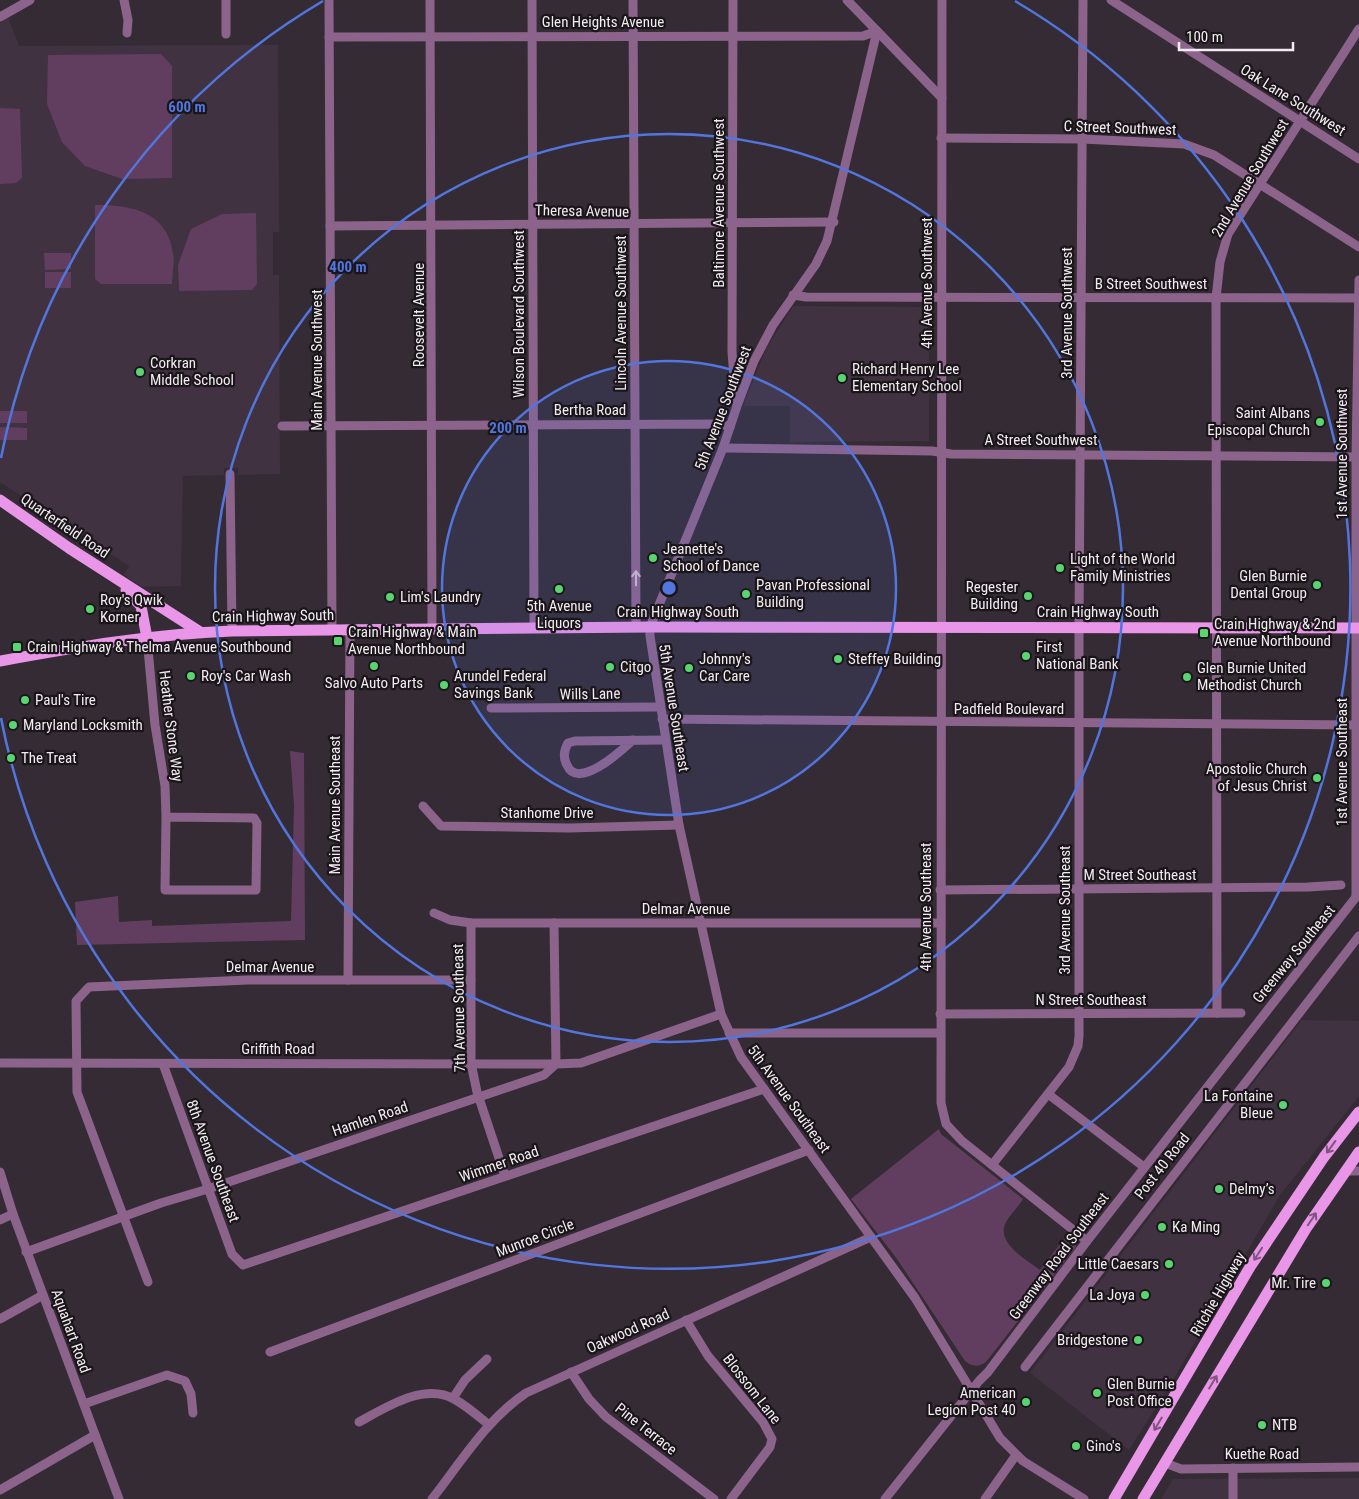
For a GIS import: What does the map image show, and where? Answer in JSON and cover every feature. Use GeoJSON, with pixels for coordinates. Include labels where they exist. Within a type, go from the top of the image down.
{"type":"FeatureCollection","features":[{"type":"Feature","properties":{"kind":"main road","name":"Quarterfield Road"},"geometry":{"type":"LineString","coordinates":[[0,500],[200,632]]}},
{"type":"Feature","properties":{"kind":"main road","name":"Quarterfield Road"},"geometry":{"type":"LineString","coordinates":[[113,576],[141,606],[147,638]]}},
{"type":"Feature","properties":{"kind":"main road","name":"Crain Highway South"},"geometry":{"type":"LineString","coordinates":[[0,661],[85,645],[200,632],[232,631],[650,626],[1357,628]]}},
{"type":"Feature","properties":{"kind":"main road","name":"Ritchie Highway"},"geometry":{"type":"LineString","coordinates":[[1114,1499],[1250,1267],[1324,1157],[1359,1112]]}},
{"type":"Feature","properties":{"kind":"main road"},"geometry":{"type":"LineString","coordinates":[[1144,1499],[1271,1285],[1359,1152]]}},
{"type":"Feature","properties":{"kind":"street"},"geometry":{"type":"LineString","coordinates":[[0,17],[30,0]]}},
{"type":"Feature","properties":{"kind":"street"},"geometry":{"type":"LineString","coordinates":[[124,0],[128,20],[127,33]]}},
{"type":"Feature","properties":{"kind":"street"},"geometry":{"type":"LineString","coordinates":[[226,0],[226,34]]}},
{"type":"Feature","properties":{"kind":"street","name":"Main Avenue Southwest"},"geometry":{"type":"LineString","coordinates":[[329,0],[332,630]]}},
{"type":"Feature","properties":{"kind":"street","name":"Roosevelt Avenue"},"geometry":{"type":"LineString","coordinates":[[430,0],[433,425],[432,629]]}},
{"type":"Feature","properties":{"kind":"street","name":"Wilson Boulevard Southwest"},"geometry":{"type":"LineString","coordinates":[[532,0],[534,628]]}},
{"type":"Feature","properties":{"kind":"street","name":"Lincoln Avenue Southwest"},"geometry":{"type":"LineString","coordinates":[[633,0],[636,627]]}},
{"type":"Feature","properties":{"kind":"street","name":"Baltimore Avenue Southwest"},"geometry":{"type":"LineString","coordinates":[[733,0],[732,352],[737,406]]}},
{"type":"Feature","properties":{"kind":"street"},"geometry":{"type":"LineString","coordinates":[[847,0],[942,98]]}},
{"type":"Feature","properties":{"kind":"street","name":"4th Avenue Southwest"},"geometry":{"type":"LineString","coordinates":[[940,626],[942,0]]}},
{"type":"Feature","properties":{"kind":"street","name":"3rd Avenue Southwest"},"geometry":{"type":"LineString","coordinates":[[1079,627],[1084,0]]}},
{"type":"Feature","properties":{"kind":"street","name":"Oak Lane Southwest"},"geometry":{"type":"LineString","coordinates":[[1111,0],[1359,159]]}},
{"type":"Feature","properties":{"kind":"street","name":"2nd Avenue Southwest"},"geometry":{"type":"LineString","coordinates":[[1217,1014],[1218,455],[1216,298],[1223,247],[1228,234],[1259,183],[1359,29]]}},
{"type":"Feature","properties":{"kind":"street","name":"Glen Heights Avenue"},"geometry":{"type":"LineString","coordinates":[[330,37],[863,36],[876,32]]}},
{"type":"Feature","properties":{"kind":"street","name":"5th Avenue Southwest"},"geometry":{"type":"LineString","coordinates":[[650,626],[723,448],[737,406],[760,349],[793,295],[820,256],[834,222],[876,32]]}},
{"type":"Feature","properties":{"kind":"street","name":"C Street Southwest"},"geometry":{"type":"LineString","coordinates":[[942,138],[1082,139],[1184,144],[1214,155],[1359,247]]}},
{"type":"Feature","properties":{"kind":"street","name":"Theresa Avenue"},"geometry":{"type":"LineString","coordinates":[[330,226],[834,222]]}},
{"type":"Feature","properties":{"kind":"street","name":"1st Avenue Southwest"},"geometry":{"type":"LineString","coordinates":[[1357,628],[1359,280]]}},
{"type":"Feature","properties":{"kind":"street","name":"B Street Southwest"},"geometry":{"type":"LineString","coordinates":[[793,295],[1358,298]]}},
{"type":"Feature","properties":{"kind":"street","name":"Bertha Road"},"geometry":{"type":"LineString","coordinates":[[282,426],[721,424],[730,427]]}},
{"type":"Feature","properties":{"kind":"street","name":"A Street Southwest"},"geometry":{"type":"LineString","coordinates":[[723,448],[1357,457]]}},
{"type":"Feature","properties":{"kind":"street"},"geometry":{"type":"LineString","coordinates":[[230,474],[232,631]]}},
{"type":"Feature","properties":{"kind":"street","name":"5th Avenue Southeast"},"geometry":{"type":"LineString","coordinates":[[650,626],[660,707],[679,825],[721,1014],[728,1033],[741,1057],[922,1307],[995,1431],[1016,1455],[1084,1499]]}},
{"type":"Feature","properties":{"kind":"street","name":"4th Avenue Southeast"},"geometry":{"type":"LineString","coordinates":[[940,626],[940,1095],[944,1119],[962,1141],[1087,1241]]}},
{"type":"Feature","properties":{"kind":"street","name":"3rd Avenue Southeast"},"geometry":{"type":"LineString","coordinates":[[992,1165],[1074,1058],[1078,1041],[1079,627]]}},
{"type":"Feature","properties":{"kind":"street","name":"1st Avenue Southeast"},"geometry":{"type":"LineString","coordinates":[[1357,628],[1358,898]]}},
{"type":"Feature","properties":{"kind":"street","name":"Main Avenue Southeast"},"geometry":{"type":"LineString","coordinates":[[348,980],[350,630]]}},
{"type":"Feature","properties":{"kind":"street","name":"Heather Stone Way"},"geometry":{"type":"LineString","coordinates":[[147,638],[155,725],[166,786],[164,890],[256,890],[257,823],[254,818],[166,817]]}},
{"type":"Feature","properties":{"kind":"street","name":"Wills Lane"},"geometry":{"type":"LineString","coordinates":[[491,708],[660,707]]}},
{"type":"Feature","properties":{"kind":"street","name":"Padfield Boulevard"},"geometry":{"type":"LineString","coordinates":[[662,719],[1357,725]]}},
{"type":"Feature","properties":{"kind":"street"},"geometry":{"type":"LineString","coordinates":[[633,740],[612,760],[591,770],[576,775],[572,774],[566,764],[564,750],[568,743],[633,740],[665,740]]}},
{"type":"Feature","properties":{"kind":"street","name":"Stanhome Drive"},"geometry":{"type":"LineString","coordinates":[[423,806],[441,826],[569,828],[679,825]]}},
{"type":"Feature","properties":{"kind":"street","name":"M Street Southeast"},"geometry":{"type":"LineString","coordinates":[[940,890],[1308,888],[1341,885]]}},
{"type":"Feature","properties":{"kind":"street","name":"Greenway Southeast"},"geometry":{"type":"LineString","coordinates":[[1252,1028],[1358,898]]}},
{"type":"Feature","properties":{"kind":"street","name":"Delmar Avenue"},"geometry":{"type":"LineString","coordinates":[[434,913],[450,920],[471,924],[940,923]]}},
{"type":"Feature","properties":{"kind":"street"},"geometry":{"type":"LineString","coordinates":[[554,923],[556,1064],[581,1063],[721,1014]]}},
{"type":"Feature","properties":{"kind":"street","name":"7th Avenue Southeast"},"geometry":{"type":"LineString","coordinates":[[471,924],[470,1063],[505,1176]]}},
{"type":"Feature","properties":{"kind":"street","name":"Post 40 Road"},"geometry":{"type":"LineString","coordinates":[[1025,1367],[1359,936]]}},
{"type":"Feature","properties":{"kind":"street","name":"Delmar Avenue"},"geometry":{"type":"LineString","coordinates":[[76,1063],[76,1001],[89,988],[248,980],[471,980]]}},
{"type":"Feature","properties":{"kind":"street","name":"N Street Southeast"},"geometry":{"type":"LineString","coordinates":[[940,1014],[1241,1013]]}},
{"type":"Feature","properties":{"kind":"street","name":"Greenway Road Southeast"},"geometry":{"type":"LineString","coordinates":[[886,1499],[988,1372],[1252,1028]]}},
{"type":"Feature","properties":{"kind":"street"},"geometry":{"type":"LineString","coordinates":[[728,1033],[940,1033]]}},
{"type":"Feature","properties":{"kind":"street","name":"Griffith Road"},"geometry":{"type":"LineString","coordinates":[[0,1063],[556,1064]]}},
{"type":"Feature","properties":{"kind":"street"},"geometry":{"type":"LineString","coordinates":[[76,1063],[77,1092],[148,1282]]}},
{"type":"Feature","properties":{"kind":"street","name":"8th Avenue Southeast"},"geometry":{"type":"LineString","coordinates":[[163,1064],[232,1254],[242,1265]]}},
{"type":"Feature","properties":{"kind":"street","name":"Hamlen Road"},"geometry":{"type":"LineString","coordinates":[[26,1252],[123,1218],[162,1202],[208,1189],[544,1075],[556,1064]]}},
{"type":"Feature","properties":{"kind":"street","name":"Wimmer Road"},"geometry":{"type":"LineString","coordinates":[[242,1265],[764,1089]]}},
{"type":"Feature","properties":{"kind":"street"},"geometry":{"type":"LineString","coordinates":[[1048,1094],[1144,1167]]}},
{"type":"Feature","properties":{"kind":"street","name":"Munroe Circle"},"geometry":{"type":"LineString","coordinates":[[270,1352],[809,1150]]}},
{"type":"Feature","properties":{"kind":"street"},"geometry":{"type":"LineString","coordinates":[[1345,1171],[1359,1171]]}},
{"type":"Feature","properties":{"kind":"street","name":"Aquahart Road"},"geometry":{"type":"LineString","coordinates":[[0,1172],[26,1252],[119,1499]]}},
{"type":"Feature","properties":{"kind":"street"},"geometry":{"type":"LineString","coordinates":[[0,1220],[13,1214]]}},
{"type":"Feature","properties":{"kind":"street","name":"Oakwood Road"},"geometry":{"type":"LineString","coordinates":[[432,1499],[489,1425],[509,1404],[526,1393],[871,1237]]}},
{"type":"Feature","properties":{"kind":"street"},"geometry":{"type":"LineString","coordinates":[[0,1319],[43,1295]]}},
{"type":"Feature","properties":{"kind":"street","name":"Blossom Lane"},"geometry":{"type":"LineString","coordinates":[[686,1320],[708,1356],[763,1422],[772,1439],[770,1447],[731,1499]]}},
{"type":"Feature","properties":{"kind":"street"},"geometry":{"type":"LineString","coordinates":[[453,1398],[465,1380],[487,1359]]}},
{"type":"Feature","properties":{"kind":"street","name":"Pine Terrace"},"geometry":{"type":"LineString","coordinates":[[571,1372],[589,1399],[606,1417],[714,1499]]}},
{"type":"Feature","properties":{"kind":"street"},"geometry":{"type":"LineString","coordinates":[[84,1404],[167,1374],[185,1381],[192,1394],[193,1413]]}},
{"type":"Feature","properties":{"kind":"street"},"geometry":{"type":"LineString","coordinates":[[359,1422],[405,1398],[428,1394],[453,1398],[489,1425]]}},
{"type":"Feature","properties":{"kind":"street"},"geometry":{"type":"LineString","coordinates":[[0,1490],[95,1435]]}},
{"type":"Feature","properties":{"kind":"street"},"geometry":{"type":"LineString","coordinates":[[985,1499],[1016,1455]]}},
{"type":"Feature","properties":{"kind":"street","name":"Kuethe Road"},"geometry":{"type":"LineString","coordinates":[[1165,1462],[1181,1469],[1359,1467]]}},
{"type":"Feature","properties":{"kind":"street"},"geometry":{"type":"LineString","coordinates":[[1233,1468],[1233,1499]]}},
{"type":"Feature","properties":{"kind":"shaded area","name":"Corkran Middle School"},"geometry":{"type":"Polygon","coordinates":[[[8,17],[19,46],[278,45],[279,232],[273,232],[273,275],[279,275],[280,474],[238,475],[238,468],[224,468],[224,475],[183,476],[181,586],[142,587],[124,575],[129,566],[0,482],[0,23],[8,17]]]}},
{"type":"Feature","properties":{"kind":"shaded area"},"geometry":{"type":"Polygon","coordinates":[[[161,54],[172,66],[172,178],[122,179],[85,166],[62,142],[47,104],[48,55],[161,54]]]}},
{"type":"Feature","properties":{"kind":"shaded area"},"geometry":{"type":"Polygon","coordinates":[[[0,108],[20,109],[22,178],[16,183],[0,184],[0,108]]]}},
{"type":"Feature","properties":{"kind":"shaded area"},"geometry":{"type":"Polygon","coordinates":[[[95,205],[134,209],[155,219],[169,239],[174,257],[172,284],[101,284],[95,279],[95,205]]]}},
{"type":"Feature","properties":{"kind":"shaded area"},"geometry":{"type":"Polygon","coordinates":[[[256,213],[257,284],[252,290],[179,291],[178,265],[191,229],[222,214],[256,213]]]}},
{"type":"Feature","properties":{"kind":"shaded area"},"geometry":{"type":"Polygon","coordinates":[[[44,253],[71,253],[71,269],[45,270],[44,253]]]}},
{"type":"Feature","properties":{"kind":"shaded area"},"geometry":{"type":"Polygon","coordinates":[[[45,272],[71,272],[71,288],[45,288],[45,272]]]}},
{"type":"Feature","properties":{"kind":"shaded area","name":"Richard Henry Lee Elementary School"},"geometry":{"type":"Polygon","coordinates":[[[793,306],[929,307],[929,441],[790,442],[790,406],[743,406],[766,349],[793,306]]]}},
{"type":"Feature","properties":{"kind":"shaded area"},"geometry":{"type":"Polygon","coordinates":[[[0,411],[27,411],[27,423],[0,423],[0,411]]]}},
{"type":"Feature","properties":{"kind":"shaded area"},"geometry":{"type":"Polygon","coordinates":[[[0,427],[27,428],[27,440],[0,440],[0,427]]]}},
{"type":"Feature","properties":{"kind":"shaded area"},"geometry":{"type":"Polygon","coordinates":[[[290,751],[304,753],[305,940],[77,945],[75,902],[118,896],[119,922],[152,920],[152,926],[291,921],[294,805],[290,751]]]}},
{"type":"Feature","properties":{"kind":"shaded area"},"geometry":{"type":"Polygon","coordinates":[[[1302,1020],[1359,1021],[1359,1096],[1280,1195],[1170,1385],[1129,1450],[1030,1373],[1302,1020]]]}},
{"type":"Feature","properties":{"kind":"shaded area"},"geometry":{"type":"Polygon","coordinates":[[[939,1129],[941,1134],[1023,1199],[1006,1222],[1004,1230],[1008,1244],[1021,1256],[1040,1270],[1068,1234],[1077,1242],[1076,1247],[986,1362],[981,1365],[973,1365],[965,1361],[897,1259],[851,1199],[939,1129]]]}},
{"type":"Feature","properties":{"kind":"shaded area"},"geometry":{"type":"Polygon","coordinates":[[[1359,1478],[1359,1499],[1161,1499],[1173,1479],[1359,1478]]]}},
{"type":"Feature","properties":{"kind":"place","name":"Corkran Middle School"},"geometry":{"type":"Point","coordinates":[140,372]}},
{"type":"Feature","properties":{"kind":"place","name":"Richard Henry Lee Elementary School"},"geometry":{"type":"Point","coordinates":[842,378]}},
{"type":"Feature","properties":{"kind":"place","name":"Saint Albans Episcopal Church"},"geometry":{"type":"Point","coordinates":[1320,422]}},
{"type":"Feature","properties":{"kind":"place","name":"Jeanette's School of Dance"},"geometry":{"type":"Point","coordinates":[653,558]}},
{"type":"Feature","properties":{"kind":"place","name":"Light of the World Family Ministries"},"geometry":{"type":"Point","coordinates":[1060,568]}},
{"type":"Feature","properties":{"kind":"place","name":"Glen Burnie Dental Group"},"geometry":{"type":"Point","coordinates":[1317,585]}},
{"type":"Feature","properties":{"kind":"place","name":"5th Avenue Liquors"},"geometry":{"type":"Point","coordinates":[559,589]}},
{"type":"Feature","properties":{"kind":"place","name":"Pavan Professional Building"},"geometry":{"type":"Point","coordinates":[746,594]}},
{"type":"Feature","properties":{"kind":"place","name":"Regester Building"},"geometry":{"type":"Point","coordinates":[1028,596]}},
{"type":"Feature","properties":{"kind":"place","name":"Lim's Laundry"},"geometry":{"type":"Point","coordinates":[390,597]}},
{"type":"Feature","properties":{"kind":"place","name":"Roy's Qwik Korner"},"geometry":{"type":"Point","coordinates":[90,609]}},
{"type":"Feature","properties":{"kind":"place","name":"Crain Highway & 2nd Avenue Northbound"},"geometry":{"type":"Point","coordinates":[1204,633]}},
{"type":"Feature","properties":{"kind":"place","name":"Crain Highway & Main Avenue Northbound"},"geometry":{"type":"Point","coordinates":[338,641]}},
{"type":"Feature","properties":{"kind":"place","name":"Crain Highway & Thelma Avenue Southbound"},"geometry":{"type":"Point","coordinates":[17,647]}},
{"type":"Feature","properties":{"kind":"place","name":"First National Bank"},"geometry":{"type":"Point","coordinates":[1026,656]}},
{"type":"Feature","properties":{"kind":"place","name":"Steffey Building"},"geometry":{"type":"Point","coordinates":[838,659]}},
{"type":"Feature","properties":{"kind":"place","name":"Salvo Auto Parts"},"geometry":{"type":"Point","coordinates":[374,666]}},
{"type":"Feature","properties":{"kind":"place","name":"Citgo"},"geometry":{"type":"Point","coordinates":[610,667]}},
{"type":"Feature","properties":{"kind":"place","name":"Johnny's Car Care"},"geometry":{"type":"Point","coordinates":[689,668]}},
{"type":"Feature","properties":{"kind":"place","name":"Roy's Car Wash"},"geometry":{"type":"Point","coordinates":[191,676]}},
{"type":"Feature","properties":{"kind":"place","name":"Glen Burnie United Methodist Church"},"geometry":{"type":"Point","coordinates":[1187,677]}},
{"type":"Feature","properties":{"kind":"place","name":"Arundel Federal Savings Bank"},"geometry":{"type":"Point","coordinates":[444,685]}},
{"type":"Feature","properties":{"kind":"place","name":"Paul's Tire"},"geometry":{"type":"Point","coordinates":[25,700]}},
{"type":"Feature","properties":{"kind":"place","name":"Maryland Locksmith"},"geometry":{"type":"Point","coordinates":[13,725]}},
{"type":"Feature","properties":{"kind":"place","name":"The Treat"},"geometry":{"type":"Point","coordinates":[11,758]}},
{"type":"Feature","properties":{"kind":"place","name":"Apostolic Church of Jesus Christ"},"geometry":{"type":"Point","coordinates":[1317,778]}},
{"type":"Feature","properties":{"kind":"place","name":"La Fontaine Bleue"},"geometry":{"type":"Point","coordinates":[1283,1105]}},
{"type":"Feature","properties":{"kind":"place","name":"Delmy’s"},"geometry":{"type":"Point","coordinates":[1219,1189]}},
{"type":"Feature","properties":{"kind":"place","name":"Ka Ming"},"geometry":{"type":"Point","coordinates":[1162,1227]}},
{"type":"Feature","properties":{"kind":"place","name":"Little Caesars"},"geometry":{"type":"Point","coordinates":[1169,1264]}},
{"type":"Feature","properties":{"kind":"place","name":"Mr. Tire"},"geometry":{"type":"Point","coordinates":[1326,1283]}},
{"type":"Feature","properties":{"kind":"place","name":"La Joya"},"geometry":{"type":"Point","coordinates":[1145,1295]}},
{"type":"Feature","properties":{"kind":"place","name":"Bridgestone"},"geometry":{"type":"Point","coordinates":[1138,1340]}},
{"type":"Feature","properties":{"kind":"place","name":"Glen Burnie Post Office"},"geometry":{"type":"Point","coordinates":[1097,1393]}},
{"type":"Feature","properties":{"kind":"place","name":"American Legion Post 40"},"geometry":{"type":"Point","coordinates":[1026,1402]}},
{"type":"Feature","properties":{"kind":"place","name":"NTB"},"geometry":{"type":"Point","coordinates":[1262,1425]}},
{"type":"Feature","properties":{"kind":"place","name":"Gino's"},"geometry":{"type":"Point","coordinates":[1076,1446]}}]}
